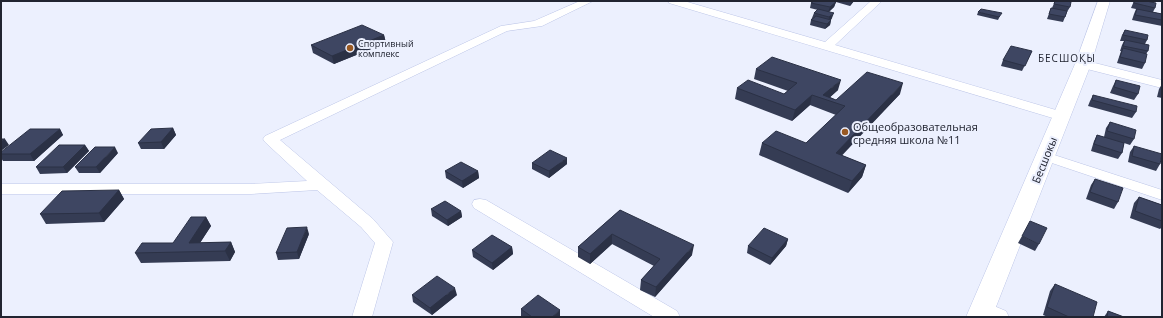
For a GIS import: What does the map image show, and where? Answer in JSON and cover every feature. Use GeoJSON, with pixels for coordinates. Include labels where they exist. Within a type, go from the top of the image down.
{"type":"FeatureCollection","features":[{"type":"Feature","properties":{"kind":"street"},"geometry":{"type":"LineString","coordinates":[[362,317],[384,242],[367,223],[321,185],[270,139],[505,28],[534,26],[588,1]]}},
{"type":"Feature","properties":{"kind":"street"},"geometry":{"type":"LineString","coordinates":[[673,1],[1061,116]]}},
{"type":"Feature","properties":{"kind":"street"},"geometry":{"type":"LineString","coordinates":[[826,47],[877,1]]}},
{"type":"Feature","properties":{"kind":"street","name":"Бесшокы"},"geometry":{"type":"LineString","coordinates":[[987,314],[1061,116],[1084,64],[1104,1]]}},
{"type":"Feature","properties":{"kind":"street"},"geometry":{"type":"LineString","coordinates":[[1084,64],[1162,84]]}},
{"type":"Feature","properties":{"kind":"street"},"geometry":{"type":"LineString","coordinates":[[1046,156],[1162,195]]}},
{"type":"Feature","properties":{"kind":"street"},"geometry":{"type":"LineString","coordinates":[[1,189],[251,189],[321,185]]}},
{"type":"Feature","properties":{"kind":"street"},"geometry":{"type":"LineString","coordinates":[[480,204],[670,317]]}},
{"type":"Feature","properties":{"kind":"building"},"geometry":{"type":"Polygon","coordinates":[[[814,1],[836,2],[830,7],[811,3],[814,1]]]}},
{"type":"Feature","properties":{"kind":"building"},"geometry":{"type":"Polygon","coordinates":[[[1055,1],[1071,2],[1070,7],[1054,4],[1055,1]]]}},
{"type":"Feature","properties":{"kind":"building"},"geometry":{"type":"Polygon","coordinates":[[[1134,1],[1156,3],[1155,8],[1134,3],[1134,1]]]}},
{"type":"Feature","properties":{"kind":"building"},"geometry":{"type":"Polygon","coordinates":[[[1051,8],[1067,11],[1065,17],[1049,14],[1051,8]]]}},
{"type":"Feature","properties":{"kind":"building"},"geometry":{"type":"Polygon","coordinates":[[[818,9],[834,13],[829,17],[814,13],[818,9]]]}},
{"type":"Feature","properties":{"kind":"building"},"geometry":{"type":"Polygon","coordinates":[[[981,9],[1002,13],[999,17],[978,12],[981,9]]]}},
{"type":"Feature","properties":{"kind":"building"},"geometry":{"type":"Polygon","coordinates":[[[1137,9],[1162,14],[1162,20],[1135,15],[1137,9]]]}},
{"type":"Feature","properties":{"kind":"building"},"geometry":{"type":"Polygon","coordinates":[[[816,16],[831,20],[827,24],[811,20],[816,16]]]}},
{"type":"Feature","properties":{"kind":"building"},"geometry":{"type":"Polygon","coordinates":[[[362,25],[384,35],[332,56],[311,45],[362,25]]]}},
{"type":"Feature","properties":{"kind":"building"},"geometry":{"type":"Polygon","coordinates":[[[1125,30],[1148,35],[1147,40],[1123,35],[1125,30]]]}},
{"type":"Feature","properties":{"kind":"building"},"geometry":{"type":"Polygon","coordinates":[[[1125,40],[1149,45],[1148,51],[1123,46],[1125,40]]]}},
{"type":"Feature","properties":{"kind":"building"},"geometry":{"type":"Polygon","coordinates":[[[1011,46],[1032,51],[1025,66],[1003,60],[1011,46]]]}},
{"type":"Feature","properties":{"kind":"building"},"geometry":{"type":"Polygon","coordinates":[[[1123,48],[1147,54],[1145,63],[1120,57],[1123,48]]]}},
{"type":"Feature","properties":{"kind":"building"},"geometry":{"type":"Polygon","coordinates":[[[772,57],[841,80],[823,95],[836,100],[867,72],[903,83],[836,153],[866,165],[852,181],[762,143],[776,131],[806,143],[845,106],[812,95],[795,110],[737,88],[748,80],[784,94],[797,83],[756,69],[772,57]]]}},
{"type":"Feature","properties":{"kind":"building"},"geometry":{"type":"Polygon","coordinates":[[[1116,80],[1140,86],[1138,94],[1114,87],[1116,80]]]}},
{"type":"Feature","properties":{"kind":"building"},"geometry":{"type":"Polygon","coordinates":[[[1093,95],[1137,106],[1136,112],[1092,100],[1093,95]]]}},
{"type":"Feature","properties":{"kind":"building"},"geometry":{"type":"Polygon","coordinates":[[[1110,122],[1136,130],[1134,139],[1107,131],[1110,122]]]}},
{"type":"Feature","properties":{"kind":"building"},"geometry":{"type":"Polygon","coordinates":[[[173,128],[161,142],[138,143],[151,129],[173,128]]]}},
{"type":"Feature","properties":{"kind":"building"},"geometry":{"type":"Polygon","coordinates":[[[30,129],[60,129],[30,154],[1,154],[1,152],[30,129]]]}},
{"type":"Feature","properties":{"kind":"building"},"geometry":{"type":"Polygon","coordinates":[[[1097,135],[1124,143],[1122,153],[1094,144],[1097,135]]]}},
{"type":"Feature","properties":{"kind":"building"},"geometry":{"type":"Polygon","coordinates":[[[59,145],[85,145],[63,167],[36,167],[59,145]]]}},
{"type":"Feature","properties":{"kind":"building"},"geometry":{"type":"Polygon","coordinates":[[[1134,146],[1162,154],[1160,164],[1132,156],[1134,146]]]}},
{"type":"Feature","properties":{"kind":"building"},"geometry":{"type":"Polygon","coordinates":[[[95,147],[115,147],[96,167],[75,167],[95,147]]]}},
{"type":"Feature","properties":{"kind":"building"},"geometry":{"type":"Polygon","coordinates":[[[550,150],[567,158],[549,171],[532,163],[550,150]]]}},
{"type":"Feature","properties":{"kind":"building"},"geometry":{"type":"Polygon","coordinates":[[[461,162],[478,171],[462,181],[445,171],[461,162]]]}},
{"type":"Feature","properties":{"kind":"building"},"geometry":{"type":"Polygon","coordinates":[[[1095,179],[1123,188],[1118,202],[1090,192],[1095,179]]]}},
{"type":"Feature","properties":{"kind":"building"},"geometry":{"type":"Polygon","coordinates":[[[119,190],[99,213],[40,214],[62,191],[119,190]]]}},
{"type":"Feature","properties":{"kind":"building"},"geometry":{"type":"Polygon","coordinates":[[[1139,197],[1162,205],[1162,221],[1135,211],[1139,197]]]}},
{"type":"Feature","properties":{"kind":"building"},"geometry":{"type":"Polygon","coordinates":[[[445,201],[461,211],[447,220],[431,209],[445,201]]]}},
{"type":"Feature","properties":{"kind":"building"},"geometry":{"type":"Polygon","coordinates":[[[620,210],[694,245],[656,287],[641,280],[660,259],[612,234],[590,254],[578,247],[620,210]]]}},
{"type":"Feature","properties":{"kind":"building"},"geometry":{"type":"Polygon","coordinates":[[[191,217],[206,217],[189,243],[231,242],[225,251],[135,253],[142,243],[173,243],[191,217]]]}},
{"type":"Feature","properties":{"kind":"building"},"geometry":{"type":"Polygon","coordinates":[[[1030,221],[1047,228],[1039,244],[1022,236],[1030,221]]]}},
{"type":"Feature","properties":{"kind":"building"},"geometry":{"type":"Polygon","coordinates":[[[307,227],[297,252],[276,253],[287,228],[307,227]]]}},
{"type":"Feature","properties":{"kind":"building"},"geometry":{"type":"Polygon","coordinates":[[[764,228],[788,239],[772,258],[748,246],[764,228]]]}},
{"type":"Feature","properties":{"kind":"building"},"geometry":{"type":"Polygon","coordinates":[[[492,235],[512,247],[492,263],[472,250],[492,235]]]}},
{"type":"Feature","properties":{"kind":"building"},"geometry":{"type":"Polygon","coordinates":[[[437,276],[455,288],[430,308],[412,295],[437,276]]]}},
{"type":"Feature","properties":{"kind":"building"},"geometry":{"type":"Polygon","coordinates":[[[1055,284],[1097,302],[1093,317],[1069,317],[1047,307],[1055,284]]]}},
{"type":"Feature","properties":{"kind":"building"},"geometry":{"type":"Polygon","coordinates":[[[538,295],[560,310],[552,317],[532,317],[521,309],[538,295]]]}},
{"type":"Feature","properties":{"kind":"building"},"geometry":{"type":"Polygon","coordinates":[[[1108,311],[1124,317],[1107,317],[1108,311]]]}},
{"type":"Feature","properties":{"kind":"place","name":"Спортивный комплекс"},"geometry":{"type":"Point","coordinates":[350,48]}},
{"type":"Feature","properties":{"kind":"place","name":"Общеобразовательная средняя школа №11"},"geometry":{"type":"Point","coordinates":[845,132]}},
{"type":"Feature","properties":{"kind":"district","name":"БЕСШОҚЫ"},"geometry":{"type":"Point","coordinates":[1067,58]}}]}
